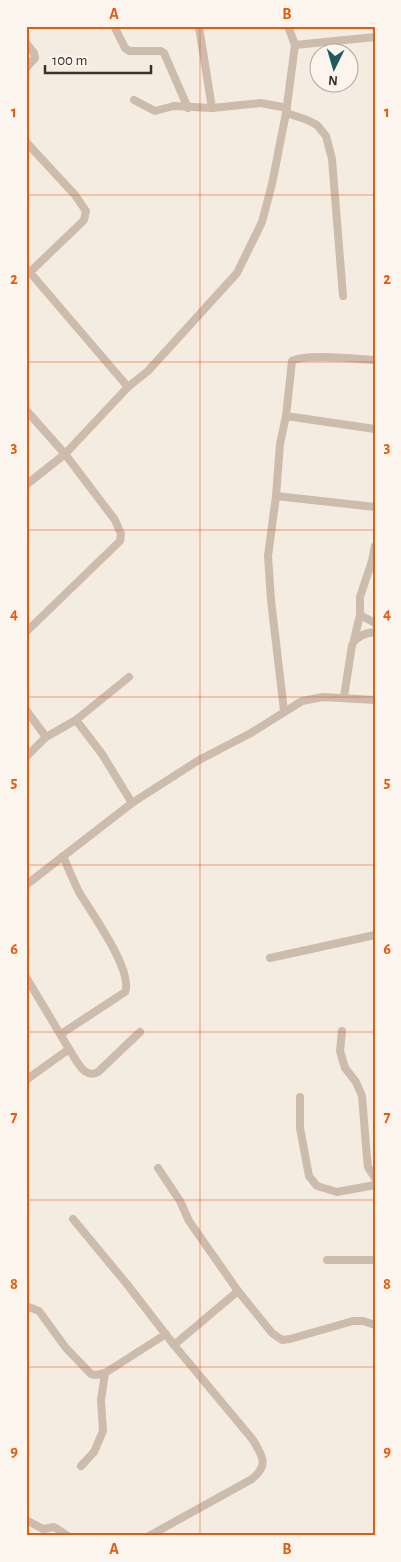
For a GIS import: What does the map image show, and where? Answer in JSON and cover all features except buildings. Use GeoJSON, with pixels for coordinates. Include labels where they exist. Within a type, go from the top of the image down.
{"type":"FeatureCollection","features":[{"type":"Feature","properties":{"kind":"street"},"geometry":{"type":"LineString","coordinates":[[26,485],[65,454],[128,387],[148,371],[237,273],[262,222],[272,184],[287,110],[295,45],[288,26]]}},
{"type":"Feature","properties":{"kind":"street"},"geometry":{"type":"LineString","coordinates":[[199,28],[212,108]]}},
{"type":"Feature","properties":{"kind":"street"},"geometry":{"type":"LineString","coordinates":[[116,30],[125,48],[129,51],[161,51],[164,53],[188,108]]}},
{"type":"Feature","properties":{"kind":"street"},"geometry":{"type":"LineString","coordinates":[[295,45],[375,37]]}},
{"type":"Feature","properties":{"kind":"street"},"geometry":{"type":"LineString","coordinates":[[26,43],[34,53],[35,58],[26,68]]}},
{"type":"Feature","properties":{"kind":"street"},"geometry":{"type":"LineString","coordinates":[[134,100],[155,111],[174,106],[212,108],[262,103],[287,110],[317,125],[326,136],[332,159],[343,296]]}},
{"type":"Feature","properties":{"kind":"street"},"geometry":{"type":"LineString","coordinates":[[26,142],[75,195],[86,211],[84,220],[28,270],[128,387]]}},
{"type":"Feature","properties":{"kind":"street"},"geometry":{"type":"LineString","coordinates":[[284,711],[268,556],[276,496],[280,444],[286,416],[292,361],[296,358],[322,357],[375,360]]}},
{"type":"Feature","properties":{"kind":"street"},"geometry":{"type":"LineString","coordinates":[[26,410],[65,454],[115,520],[121,534],[120,541],[26,632]]}},
{"type":"Feature","properties":{"kind":"street"},"geometry":{"type":"LineString","coordinates":[[286,416],[375,429]]}},
{"type":"Feature","properties":{"kind":"street"},"geometry":{"type":"LineString","coordinates":[[276,496],[375,507]]}},
{"type":"Feature","properties":{"kind":"street"},"geometry":{"type":"LineString","coordinates":[[344,697],[352,645],[360,615],[360,597],[375,546]]}},
{"type":"Feature","properties":{"kind":"street"},"geometry":{"type":"LineString","coordinates":[[360,615],[375,623]]}},
{"type":"Feature","properties":{"kind":"street"},"geometry":{"type":"LineString","coordinates":[[354,640],[364,634],[375,632]]}},
{"type":"Feature","properties":{"kind":"street"},"geometry":{"type":"LineString","coordinates":[[26,757],[46,737],[76,720],[129,677]]}},
{"type":"Feature","properties":{"kind":"street"},"geometry":{"type":"LineString","coordinates":[[26,884],[132,803],[199,760],[251,733],[302,701],[312,698],[344,697],[375,700]]}},
{"type":"Feature","properties":{"kind":"street"},"geometry":{"type":"LineString","coordinates":[[26,710],[46,737]]}},
{"type":"Feature","properties":{"kind":"street"},"geometry":{"type":"LineString","coordinates":[[76,720],[102,754],[132,803]]}},
{"type":"Feature","properties":{"kind":"street"},"geometry":{"type":"LineString","coordinates":[[61,1034],[125,992],[127,985],[118,956],[78,890],[63,856]]}},
{"type":"Feature","properties":{"kind":"street"},"geometry":{"type":"LineString","coordinates":[[270,958],[375,935]]}},
{"type":"Feature","properties":{"kind":"street"},"geometry":{"type":"LineString","coordinates":[[26,977],[30,990],[61,1034],[83,1070],[89,1074],[98,1072],[140,1032]]}},
{"type":"Feature","properties":{"kind":"street"},"geometry":{"type":"LineString","coordinates":[[342,1032],[340,1051],[344,1068],[356,1082],[362,1096],[368,1167],[375,1178]]}},
{"type":"Feature","properties":{"kind":"street"},"geometry":{"type":"LineString","coordinates":[[26,1080],[69,1049]]}},
{"type":"Feature","properties":{"kind":"street"},"geometry":{"type":"LineString","coordinates":[[300,1097],[300,1128],[309,1176],[317,1186],[338,1192],[375,1185]]}},
{"type":"Feature","properties":{"kind":"street"},"geometry":{"type":"LineString","coordinates":[[158,1168],[180,1201],[189,1221],[238,1291],[272,1333],[282,1340],[353,1321],[363,1321],[375,1325]]}},
{"type":"Feature","properties":{"kind":"street"},"geometry":{"type":"LineString","coordinates":[[73,1219],[253,1440],[263,1458],[263,1466],[252,1479],[148,1536]]}},
{"type":"Feature","properties":{"kind":"street"},"geometry":{"type":"LineString","coordinates":[[327,1260],[375,1260]]}},
{"type":"Feature","properties":{"kind":"street"},"geometry":{"type":"LineString","coordinates":[[174,1345],[238,1291]]}},
{"type":"Feature","properties":{"kind":"street"},"geometry":{"type":"LineString","coordinates":[[26,1306],[39,1311],[66,1348],[91,1374],[96,1375],[105,1373],[166,1334]]}},
{"type":"Feature","properties":{"kind":"street"},"geometry":{"type":"LineString","coordinates":[[81,1466],[94,1452],[103,1431],[101,1400],[105,1373]]}},
{"type":"Feature","properties":{"kind":"street"},"geometry":{"type":"LineString","coordinates":[[26,1520],[43,1528],[54,1527],[68,1536]]}}]}
